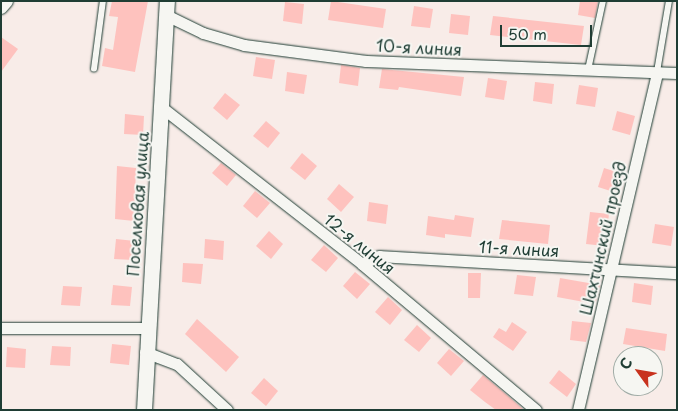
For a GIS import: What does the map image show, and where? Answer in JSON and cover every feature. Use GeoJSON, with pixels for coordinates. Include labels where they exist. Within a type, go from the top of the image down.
{"type":"FeatureCollection","features":[{"type":"Feature","properties":{"kind":"street"},"geometry":{"type":"LineString","coordinates":[[1,8],[7,1]]}},
{"type":"Feature","properties":{"kind":"street","name":"10-я линия"},"geometry":{"type":"LineString","coordinates":[[166,8],[203,33],[253,46],[366,60],[677,73]]}},
{"type":"Feature","properties":{"kind":"street","name":"Поселковая улица"},"geometry":{"type":"LineString","coordinates":[[144,410],[146,328],[166,8]]}},
{"type":"Feature","properties":{"kind":"street","name":"Шахтинский проезд"},"geometry":{"type":"LineString","coordinates":[[578,410],[657,72]]}},
{"type":"Feature","properties":{"kind":"street","name":"12-я линия"},"geometry":{"type":"LineString","coordinates":[[160,106],[362,264],[536,410]]}},
{"type":"Feature","properties":{"kind":"street","name":"11-я линия"},"geometry":{"type":"LineString","coordinates":[[362,264],[379,256],[677,273]]}},
{"type":"Feature","properties":{"kind":"street"},"geometry":{"type":"LineString","coordinates":[[1,328],[146,328]]}},
{"type":"Feature","properties":{"kind":"street"},"geometry":{"type":"LineString","coordinates":[[146,352],[177,364],[227,410]]}},
{"type":"Feature","properties":{"kind":"lane"},"geometry":{"type":"LineString","coordinates":[[94,68],[103,1]]}},
{"type":"Feature","properties":{"kind":"lane"},"geometry":{"type":"LineString","coordinates":[[588,70],[603,1]]}},
{"type":"Feature","properties":{"kind":"lane"},"geometry":{"type":"LineString","coordinates":[[657,72],[669,1]]}},
{"type":"Feature","properties":{"kind":"building"},"geometry":{"type":"Polygon","coordinates":[[[112,1],[148,1],[135,72],[102,66],[105,48],[113,50],[118,17],[109,16],[112,1]]]}},
{"type":"Feature","properties":{"kind":"building"},"geometry":{"type":"Polygon","coordinates":[[[331,1],[386,9],[383,28],[328,20],[331,1]]]}},
{"type":"Feature","properties":{"kind":"building"},"geometry":{"type":"Polygon","coordinates":[[[580,1],[598,1],[595,18],[578,15],[580,1]]]}},
{"type":"Feature","properties":{"kind":"building"},"geometry":{"type":"Polygon","coordinates":[[[285,2],[304,4],[302,24],[283,21],[285,2]]]}},
{"type":"Feature","properties":{"kind":"building"},"geometry":{"type":"Polygon","coordinates":[[[414,6],[433,9],[430,28],[411,26],[414,6]]]}},
{"type":"Feature","properties":{"kind":"building"},"geometry":{"type":"Polygon","coordinates":[[[451,14],[470,16],[468,35],[449,33],[451,14]]]}},
{"type":"Feature","properties":{"kind":"building"},"geometry":{"type":"Polygon","coordinates":[[[493,16],[584,26],[581,45],[490,35],[493,16]]]}},
{"type":"Feature","properties":{"kind":"building"},"geometry":{"type":"Polygon","coordinates":[[[1,37],[18,49],[1,72],[1,37]]]}},
{"type":"Feature","properties":{"kind":"building"},"geometry":{"type":"Polygon","coordinates":[[[256,57],[275,60],[272,79],[253,76],[256,57]]]}},
{"type":"Feature","properties":{"kind":"building"},"geometry":{"type":"Polygon","coordinates":[[[341,65],[360,68],[358,86],[339,83],[341,65]]]}},
{"type":"Feature","properties":{"kind":"building"},"geometry":{"type":"Polygon","coordinates":[[[382,69],[464,77],[461,96],[399,87],[398,90],[379,88],[382,69]]]}},
{"type":"Feature","properties":{"kind":"building"},"geometry":{"type":"Polygon","coordinates":[[[287,72],[307,75],[304,94],[285,91],[287,72]]]}},
{"type":"Feature","properties":{"kind":"building"},"geometry":{"type":"Polygon","coordinates":[[[488,78],[507,81],[504,100],[485,97],[488,78]]]}},
{"type":"Feature","properties":{"kind":"building"},"geometry":{"type":"Polygon","coordinates":[[[535,82],[554,84],[552,104],[533,101],[535,82]]]}},
{"type":"Feature","properties":{"kind":"building"},"geometry":{"type":"Polygon","coordinates":[[[579,85],[598,88],[595,107],[576,104],[579,85]]]}},
{"type":"Feature","properties":{"kind":"building"},"geometry":{"type":"Polygon","coordinates":[[[225,93],[240,105],[227,120],[213,108],[225,93]]]}},
{"type":"Feature","properties":{"kind":"building"},"geometry":{"type":"Polygon","coordinates":[[[617,111],[635,116],[630,135],[612,130],[617,111]]]}},
{"type":"Feature","properties":{"kind":"building"},"geometry":{"type":"Polygon","coordinates":[[[125,114],[144,116],[143,135],[124,134],[125,114]]]}},
{"type":"Feature","properties":{"kind":"building"},"geometry":{"type":"Polygon","coordinates":[[[266,121],[280,133],[268,148],[253,136],[266,121]]]}},
{"type":"Feature","properties":{"kind":"building"},"geometry":{"type":"Polygon","coordinates":[[[302,153],[317,166],[305,180],[290,168],[302,153]]]}},
{"type":"Feature","properties":{"kind":"building"},"geometry":{"type":"Polygon","coordinates":[[[221,163],[236,175],[227,186],[212,173],[221,163]]]}},
{"type":"Feature","properties":{"kind":"building"},"geometry":{"type":"Polygon","coordinates":[[[117,166],[136,168],[134,221],[115,219],[117,166]]]}},
{"type":"Feature","properties":{"kind":"building"},"geometry":{"type":"Polygon","coordinates":[[[604,168],[623,174],[617,193],[598,187],[604,168]]]}},
{"type":"Feature","properties":{"kind":"building"},"geometry":{"type":"Polygon","coordinates":[[[339,184],[354,197],[341,212],[327,199],[339,184]]]}},
{"type":"Feature","properties":{"kind":"building"},"geometry":{"type":"Polygon","coordinates":[[[255,191],[270,203],[257,218],[243,206],[255,191]]]}},
{"type":"Feature","properties":{"kind":"building"},"geometry":{"type":"Polygon","coordinates":[[[369,202],[388,205],[386,224],[367,221],[369,202]]]}},
{"type":"Feature","properties":{"kind":"building"},"geometry":{"type":"Polygon","coordinates":[[[590,212],[609,214],[605,246],[586,244],[590,212]]]}},
{"type":"Feature","properties":{"kind":"building"},"geometry":{"type":"Polygon","coordinates":[[[455,215],[474,218],[471,237],[445,234],[445,238],[426,235],[428,216],[454,220],[455,215]]]}},
{"type":"Feature","properties":{"kind":"building"},"geometry":{"type":"Polygon","coordinates":[[[502,220],[550,225],[548,244],[499,239],[502,220]]]}},
{"type":"Feature","properties":{"kind":"building"},"geometry":{"type":"Polygon","coordinates":[[[655,224],[674,227],[671,246],[652,243],[655,224]]]}},
{"type":"Feature","properties":{"kind":"building"},"geometry":{"type":"Polygon","coordinates":[[[269,231],[283,244],[271,259],[256,246],[269,231]]]}},
{"type":"Feature","properties":{"kind":"building"},"geometry":{"type":"Polygon","coordinates":[[[116,239],[135,241],[133,260],[114,259],[116,239]]]}},
{"type":"Feature","properties":{"kind":"building"},"geometry":{"type":"Polygon","coordinates":[[[205,239],[224,241],[223,260],[204,258],[205,239]]]}},
{"type":"Feature","properties":{"kind":"building"},"geometry":{"type":"Polygon","coordinates":[[[324,245],[338,258],[326,272],[311,260],[324,245]]]}},
{"type":"Feature","properties":{"kind":"building"},"geometry":{"type":"Polygon","coordinates":[[[183,263],[203,264],[201,284],[182,282],[183,263]]]}},
{"type":"Feature","properties":{"kind":"building"},"geometry":{"type":"Polygon","coordinates":[[[355,272],[370,284],[357,299],[343,286],[355,272]]]}},
{"type":"Feature","properties":{"kind":"building"},"geometry":{"type":"Polygon","coordinates":[[[468,273],[481,273],[480,298],[468,298],[468,273]]]}},
{"type":"Feature","properties":{"kind":"building"},"geometry":{"type":"Polygon","coordinates":[[[517,275],[536,277],[533,296],[514,294],[517,275]]]}},
{"type":"Feature","properties":{"kind":"building"},"geometry":{"type":"Polygon","coordinates":[[[560,278],[600,285],[595,304],[557,297],[560,278]]]}},
{"type":"Feature","properties":{"kind":"building"},"geometry":{"type":"Polygon","coordinates":[[[634,283],[653,286],[651,305],[632,302],[634,283]]]}},
{"type":"Feature","properties":{"kind":"building"},"geometry":{"type":"Polygon","coordinates":[[[113,285],[132,287],[130,306],[111,305],[113,285]]]}},
{"type":"Feature","properties":{"kind":"building"},"geometry":{"type":"Polygon","coordinates":[[[63,286],[82,287],[80,306],[61,305],[63,286]]]}},
{"type":"Feature","properties":{"kind":"building"},"geometry":{"type":"Polygon","coordinates":[[[388,297],[402,310],[390,325],[375,312],[388,297]]]}},
{"type":"Feature","properties":{"kind":"building"},"geometry":{"type":"Polygon","coordinates":[[[197,319],[239,357],[226,372],[185,334],[197,319]]]}},
{"type":"Feature","properties":{"kind":"building"},"geometry":{"type":"Polygon","coordinates":[[[572,321],[591,323],[586,342],[570,340],[572,321]]]}},
{"type":"Feature","properties":{"kind":"building"},"geometry":{"type":"Polygon","coordinates":[[[512,322],[527,332],[513,351],[493,337],[499,328],[506,332],[512,322]]]}},
{"type":"Feature","properties":{"kind":"building"},"geometry":{"type":"Polygon","coordinates":[[[417,325],[431,338],[419,352],[404,340],[417,325]]]}},
{"type":"Feature","properties":{"kind":"building"},"geometry":{"type":"Polygon","coordinates":[[[626,328],[667,334],[665,351],[663,351],[663,346],[623,344],[626,328]]]}},
{"type":"Feature","properties":{"kind":"building"},"geometry":{"type":"Polygon","coordinates":[[[112,344],[131,346],[129,365],[110,363],[112,344]]]}},
{"type":"Feature","properties":{"kind":"building"},"geometry":{"type":"Polygon","coordinates":[[[52,346],[71,347],[70,366],[50,365],[52,346]]]}},
{"type":"Feature","properties":{"kind":"building"},"geometry":{"type":"Polygon","coordinates":[[[7,347],[26,349],[25,368],[6,367],[7,347]]]}},
{"type":"Feature","properties":{"kind":"building"},"geometry":{"type":"Polygon","coordinates":[[[449,349],[464,361],[451,376],[437,363],[449,349]]]}},
{"type":"Feature","properties":{"kind":"building"},"geometry":{"type":"Polygon","coordinates":[[[559,370],[576,384],[567,397],[549,383],[559,370]]]}},
{"type":"Feature","properties":{"kind":"building"},"geometry":{"type":"Polygon","coordinates":[[[483,375],[524,410],[496,410],[470,390],[483,375]]]}},
{"type":"Feature","properties":{"kind":"building"},"geometry":{"type":"Polygon","coordinates":[[[264,378],[278,391],[266,406],[251,393],[264,378]]]}}]}
